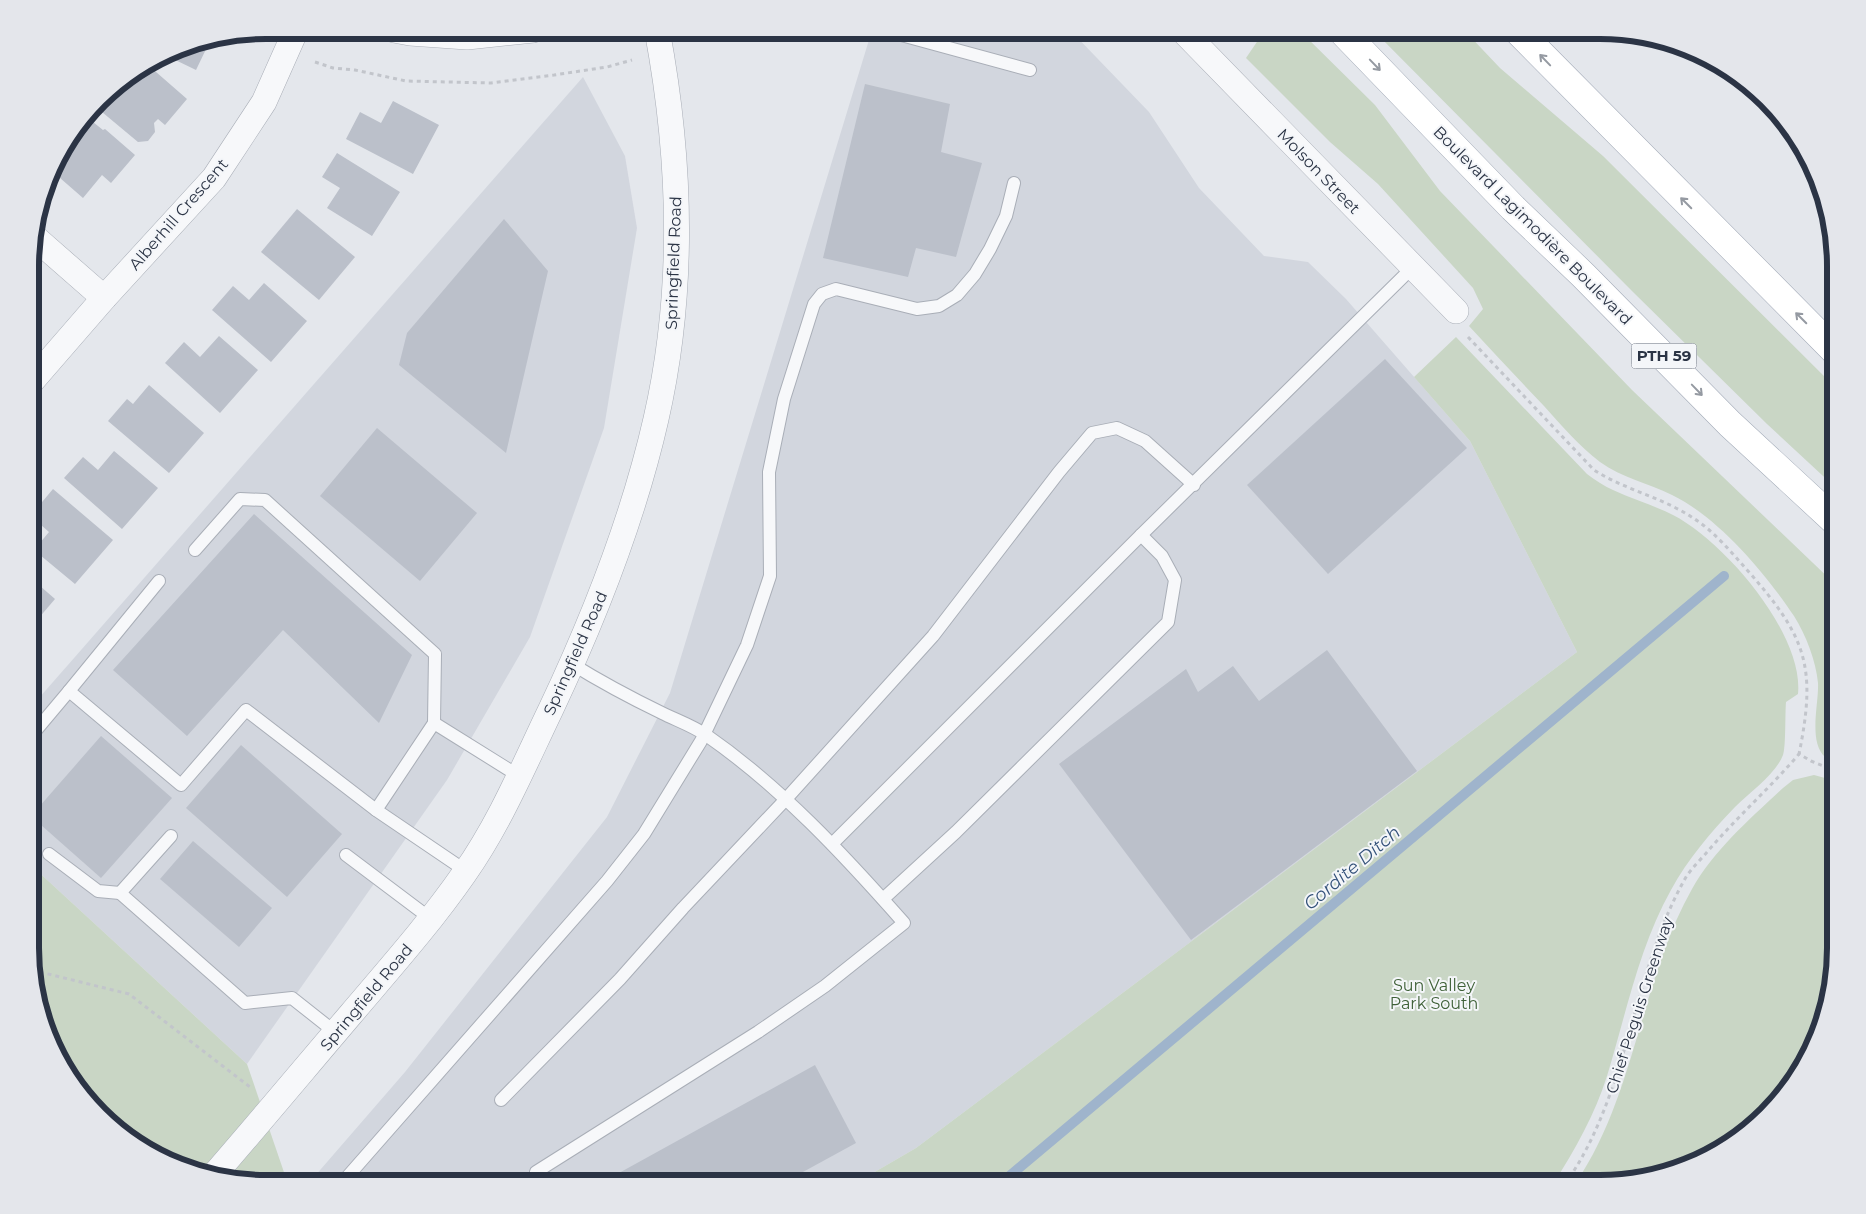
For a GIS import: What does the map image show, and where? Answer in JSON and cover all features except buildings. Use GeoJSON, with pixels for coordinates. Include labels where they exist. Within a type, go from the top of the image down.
{"type":"FeatureCollection","features":[{"type":"Feature","properties":{"kind":"main road","name":"Boulevard Lagimodière Boulevard"},"geometry":{"type":"LineString","coordinates":[[1350,39],[1513,208],[1583,275],[1730,424],[1827,514]]}},
{"type":"Feature","properties":{"kind":"main road"},"geometry":{"type":"LineString","coordinates":[[1526,39],[1827,343]]}},
{"type":"Feature","properties":{"kind":"main road"},"geometry":{"type":"LineString","coordinates":[[1814,503],[1827,521]]}},
{"type":"Feature","properties":{"kind":"street","name":"Molson Street"},"geometry":{"type":"LineString","coordinates":[[1191,39],[1456,311]]}},
{"type":"Feature","properties":{"kind":"street","name":"Alberhill Crescent"},"geometry":{"type":"LineString","coordinates":[[39,373],[104,298],[214,178],[264,102],[292,41]]}},
{"type":"Feature","properties":{"kind":"street","name":"Springfield Road"},"geometry":{"type":"LineString","coordinates":[[218,1170],[432,919],[466,871],[506,803],[572,664],[609,575],[638,487],[656,419],[667,360],[673,300],[676,218],[674,145],[659,42]]}},
{"type":"Feature","properties":{"kind":"street"},"geometry":{"type":"LineString","coordinates":[[40,242],[104,298]]}},
{"type":"Feature","properties":{"kind":"lane"},"geometry":{"type":"LineString","coordinates":[[917,39],[1030,70]]}},
{"type":"Feature","properties":{"kind":"lane"},"geometry":{"type":"LineString","coordinates":[[936,44],[938,39]]}},
{"type":"Feature","properties":{"kind":"lane"},"geometry":{"type":"LineString","coordinates":[[349,1175],[607,881],[644,834],[704,734],[747,645],[770,576],[769,472],[784,399],[814,304],[822,294],[836,289],[917,309],[939,306],[957,294],[975,274],[1006,216],[1014,183]]}},
{"type":"Feature","properties":{"kind":"lane"},"geometry":{"type":"LineString","coordinates":[[832,844],[1141,535],[1194,485],[1413,267]]}},
{"type":"Feature","properties":{"kind":"lane"},"geometry":{"type":"LineString","coordinates":[[501,1100],[620,979],[690,900],[786,799],[933,636],[1059,472],[1092,433],[1117,428],[1145,440],[1194,485]]}},
{"type":"Feature","properties":{"kind":"lane"},"geometry":{"type":"LineString","coordinates":[[195,550],[240,499],[265,500],[435,654],[434,723],[376,810]]}},
{"type":"Feature","properties":{"kind":"lane"},"geometry":{"type":"LineString","coordinates":[[883,899],[956,832],[1168,622],[1175,580],[1162,556],[1141,535]]}},
{"type":"Feature","properties":{"kind":"lane"},"geometry":{"type":"LineString","coordinates":[[39,727],[159,581]]}},
{"type":"Feature","properties":{"kind":"lane"},"geometry":{"type":"LineString","coordinates":[[536,1172],[758,1032],[825,986],[904,923],[832,844],[786,799],[757,774],[704,734],[605,684],[572,664]]}},
{"type":"Feature","properties":{"kind":"lane"},"geometry":{"type":"LineString","coordinates":[[69,691],[181,785],[246,710],[376,810],[466,871]]}},
{"type":"Feature","properties":{"kind":"lane"},"geometry":{"type":"LineString","coordinates":[[434,723],[519,776]]}},
{"type":"Feature","properties":{"kind":"lane"},"geometry":{"type":"LineString","coordinates":[[120,893],[171,836]]}},
{"type":"Feature","properties":{"kind":"lane"},"geometry":{"type":"LineString","coordinates":[[49,854],[98,891],[120,893],[245,1003],[292,998],[336,1032]]}},
{"type":"Feature","properties":{"kind":"lane"},"geometry":{"type":"LineString","coordinates":[[346,855],[432,919]]}},
{"type":"Feature","properties":{"kind":"path"},"geometry":{"type":"LineString","coordinates":[[292,41],[333,68],[356,70],[406,80],[491,83],[554,76],[607,67],[659,42]]}},
{"type":"Feature","properties":{"kind":"path"},"geometry":{"type":"LineString","coordinates":[[1456,311],[1462,331],[1594,470],[1607,478],[1669,504],[1694,518],[1732,553],[1775,604],[1795,635],[1807,670],[1808,701],[1800,754],[1827,767]]}},
{"type":"Feature","properties":{"kind":"path","name":"Chief Peguis Greenway"},"geometry":{"type":"LineString","coordinates":[[1572,1175],[1601,1116],[1614,1082],[1656,943],[1687,875],[1731,825],[1776,782],[1800,754]]}},
{"type":"Feature","properties":{"kind":"path"},"geometry":{"type":"LineString","coordinates":[[40,972],[128,994],[274,1105]]}},
{"type":"Feature","properties":{"kind":"shaded area"},"geometry":{"type":"Polygon","coordinates":[[[869,39],[1079,39],[1149,112],[1199,188],[1264,256],[1308,262],[1346,299],[1470,441],[1577,652],[916,1148],[870,1175],[316,1175],[405,1072],[607,817],[670,693],[869,39]]]}},
{"type":"Feature","properties":{"kind":"shaded area"},"geometry":{"type":"Polygon","coordinates":[[[583,77],[625,156],[637,228],[604,428],[530,637],[447,780],[247,1064],[39,872],[39,698],[583,77]]]}},
{"type":"Feature","properties":{"kind":"green space"},"geometry":{"type":"Polygon","coordinates":[[[1259,39],[1308,39],[1375,105],[1440,191],[1632,390],[1827,576],[1827,758],[1820,750],[1817,742],[1818,683],[1810,648],[1794,616],[1770,582],[1740,548],[1707,517],[1672,495],[1608,468],[1571,436],[1469,326],[1483,309],[1473,288],[1378,184],[1330,142],[1246,58],[1259,39]]]}},
{"type":"Feature","properties":{"kind":"green space"},"geometry":{"type":"Polygon","coordinates":[[[1382,39],[1473,39],[1500,68],[1603,156],[1827,379],[1827,480],[1767,424],[1382,39]]]}},
{"type":"Feature","properties":{"kind":"green space","name":"Sun Valley Park South"},"geometry":{"type":"Polygon","coordinates":[[[1456,337],[1587,474],[1610,488],[1673,515],[1693,528],[1737,567],[1775,618],[1788,644],[1796,670],[1798,694],[1786,702],[1785,745],[1780,762],[1769,776],[1735,807],[1708,837],[1692,857],[1671,890],[1650,934],[1597,1104],[1577,1145],[1559,1175],[870,1175],[916,1148],[1577,652],[1470,441],[1414,377],[1456,337]]]}},
{"type":"Feature","properties":{"kind":"green space"},"geometry":{"type":"Polygon","coordinates":[[[1814,775],[1827,779],[1827,963],[1820,1007],[1810,1035],[1797,1062],[1761,1109],[1714,1145],[1687,1158],[1659,1168],[1615,1175],[1580,1175],[1595,1150],[1612,1113],[1660,961],[1692,889],[1711,861],[1734,835],[1793,780],[1814,775]]]}},
{"type":"Feature","properties":{"kind":"green space"},"geometry":{"type":"Polygon","coordinates":[[[39,872],[247,1064],[285,1175],[251,1175],[222,1171],[179,1158],[152,1145],[105,1109],[69,1062],[56,1035],[46,1007],[39,963],[39,872]]]}},
{"type":"Feature","properties":{"kind":"waterway","name":"Cordite Ditch"},"geometry":{"type":"LineString","coordinates":[[1011,1175],[1724,576]]}}]}
